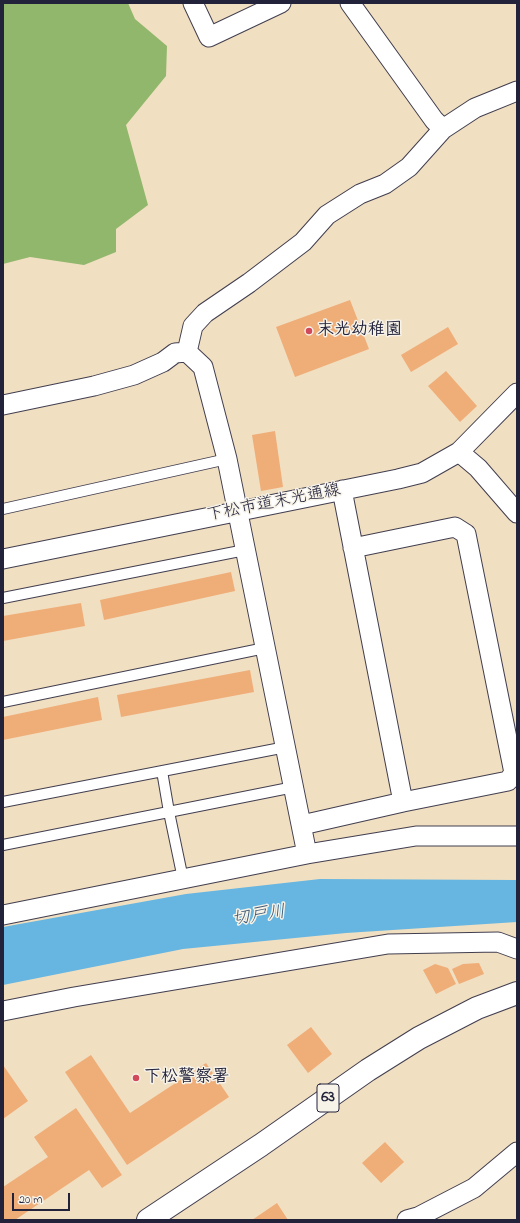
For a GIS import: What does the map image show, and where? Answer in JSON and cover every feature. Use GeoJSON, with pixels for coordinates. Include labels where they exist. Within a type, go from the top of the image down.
{"type":"FeatureCollection","features":[{"type":"Feature","properties":{"kind":"main road","name":"63"},"geometry":{"type":"LineString","coordinates":[[148,1220],[368,1070],[419,1038],[477,1008],[517,992]]}},
{"type":"Feature","properties":{"kind":"street"},"geometry":{"type":"LineString","coordinates":[[193,3],[209,37],[281,3]]}},
{"type":"Feature","properties":{"kind":"street"},"geometry":{"type":"LineString","coordinates":[[350,3],[434,120],[444,129]]}},
{"type":"Feature","properties":{"kind":"street"},"geometry":{"type":"LineString","coordinates":[[187,352],[193,326],[205,313],[249,283],[303,242],[327,215],[360,194],[385,184],[410,167],[444,129],[474,108],[517,91]]}},
{"type":"Feature","properties":{"kind":"street"},"geometry":{"type":"LineString","coordinates":[[3,405],[94,386],[134,375],[163,362],[175,353],[187,352],[202,367],[227,459],[307,854]]}},
{"type":"Feature","properties":{"kind":"street","name":"下松市道末光通線"},"geometry":{"type":"LineString","coordinates":[[3,559],[422,473],[459,452],[517,393]]}},
{"type":"Feature","properties":{"kind":"street"},"geometry":{"type":"LineString","coordinates":[[459,452],[478,468],[517,513]]}},
{"type":"Feature","properties":{"kind":"street"},"geometry":{"type":"LineString","coordinates":[[342,490],[403,802]]}},
{"type":"Feature","properties":{"kind":"street"},"geometry":{"type":"LineString","coordinates":[[302,826],[403,802],[508,781],[514,773],[466,534],[455,527],[353,548]]}},
{"type":"Feature","properties":{"kind":"street"},"geometry":{"type":"LineString","coordinates":[[3,915],[307,854],[416,836],[517,836]]}},
{"type":"Feature","properties":{"kind":"street"},"geometry":{"type":"LineString","coordinates":[[3,1011],[74,997],[388,944],[498,942],[517,949]]}},
{"type":"Feature","properties":{"kind":"street"},"geometry":{"type":"LineString","coordinates":[[415,1219],[474,1188],[517,1152]]}},
{"type":"Feature","properties":{"kind":"lane"},"geometry":{"type":"LineString","coordinates":[[3,509],[227,459]]}},
{"type":"Feature","properties":{"kind":"lane"},"geometry":{"type":"LineString","coordinates":[[3,598],[245,550]]}},
{"type":"Feature","properties":{"kind":"lane"},"geometry":{"type":"LineString","coordinates":[[3,702],[265,648]]}},
{"type":"Feature","properties":{"kind":"lane"},"geometry":{"type":"LineString","coordinates":[[3,802],[286,747]]}},
{"type":"Feature","properties":{"kind":"lane"},"geometry":{"type":"LineString","coordinates":[[162,771],[183,879]]}},
{"type":"Feature","properties":{"kind":"lane"},"geometry":{"type":"LineString","coordinates":[[3,845],[294,787]]}},
{"type":"Feature","properties":{"kind":"green space"},"geometry":{"type":"Polygon","coordinates":[[[3,3],[128,3],[135,19],[167,46],[166,76],[126,125],[148,205],[116,229],[116,252],[84,265],[30,257],[3,264],[3,3]]]}},
{"type":"Feature","properties":{"kind":"water","name":"切戸川"},"geometry":{"type":"Polygon","coordinates":[[[320,879],[517,880],[517,922],[346,933],[183,949],[3,985],[3,927],[186,894],[320,879]]]}},
{"type":"Feature","properties":{"kind":"building"},"geometry":{"type":"Polygon","coordinates":[[[350,300],[369,349],[295,377],[276,327],[350,300]]]}},
{"type":"Feature","properties":{"kind":"building"},"geometry":{"type":"Polygon","coordinates":[[[448,327],[458,344],[411,372],[401,355],[448,327]]]}},
{"type":"Feature","properties":{"kind":"building"},"geometry":{"type":"Polygon","coordinates":[[[446,371],[477,406],[460,422],[428,386],[446,371]]]}},
{"type":"Feature","properties":{"kind":"building"},"geometry":{"type":"Polygon","coordinates":[[[275,431],[283,487],[261,491],[252,435],[275,431]]]}},
{"type":"Feature","properties":{"kind":"building"},"geometry":{"type":"Polygon","coordinates":[[[231,572],[235,591],[104,620],[100,600],[231,572]]]}},
{"type":"Feature","properties":{"kind":"building"},"geometry":{"type":"Polygon","coordinates":[[[81,603],[85,626],[3,641],[3,616],[81,603]]]}},
{"type":"Feature","properties":{"kind":"building"},"geometry":{"type":"Polygon","coordinates":[[[250,670],[254,692],[121,717],[117,695],[250,670]]]}},
{"type":"Feature","properties":{"kind":"building"},"geometry":{"type":"Polygon","coordinates":[[[98,697],[102,720],[3,740],[3,717],[98,697]]]}},
{"type":"Feature","properties":{"kind":"building"},"geometry":{"type":"Polygon","coordinates":[[[479,963],[484,974],[459,984],[452,969],[463,964],[479,963]]]}},
{"type":"Feature","properties":{"kind":"building"},"geometry":{"type":"Polygon","coordinates":[[[435,964],[448,968],[456,984],[436,994],[423,970],[435,964]]]}},
{"type":"Feature","properties":{"kind":"building"},"geometry":{"type":"Polygon","coordinates":[[[311,1027],[332,1054],[308,1073],[287,1045],[311,1027]]]}},
{"type":"Feature","properties":{"kind":"building"},"geometry":{"type":"Polygon","coordinates":[[[91,1055],[130,1113],[206,1063],[229,1097],[127,1165],[65,1072],[91,1055]]]}},
{"type":"Feature","properties":{"kind":"building"},"geometry":{"type":"Polygon","coordinates":[[[3,1065],[28,1101],[3,1119],[3,1065]]]}},
{"type":"Feature","properties":{"kind":"building"},"geometry":{"type":"Polygon","coordinates":[[[76,1108],[122,1175],[102,1188],[89,1170],[15,1220],[3,1220],[3,1187],[48,1157],[34,1137],[76,1108]]]}},
{"type":"Feature","properties":{"kind":"building"},"geometry":{"type":"Polygon","coordinates":[[[385,1142],[404,1162],[381,1183],[362,1163],[385,1142]]]}},
{"type":"Feature","properties":{"kind":"building"},"geometry":{"type":"Polygon","coordinates":[[[277,1203],[288,1220],[252,1220],[277,1203]]]}},
{"type":"Feature","properties":{"kind":"place","name":"末光幼稚園"},"geometry":{"type":"Point","coordinates":[309,331]}},
{"type":"Feature","properties":{"kind":"place","name":"下松警察署"},"geometry":{"type":"Point","coordinates":[136,1078]}}]}
